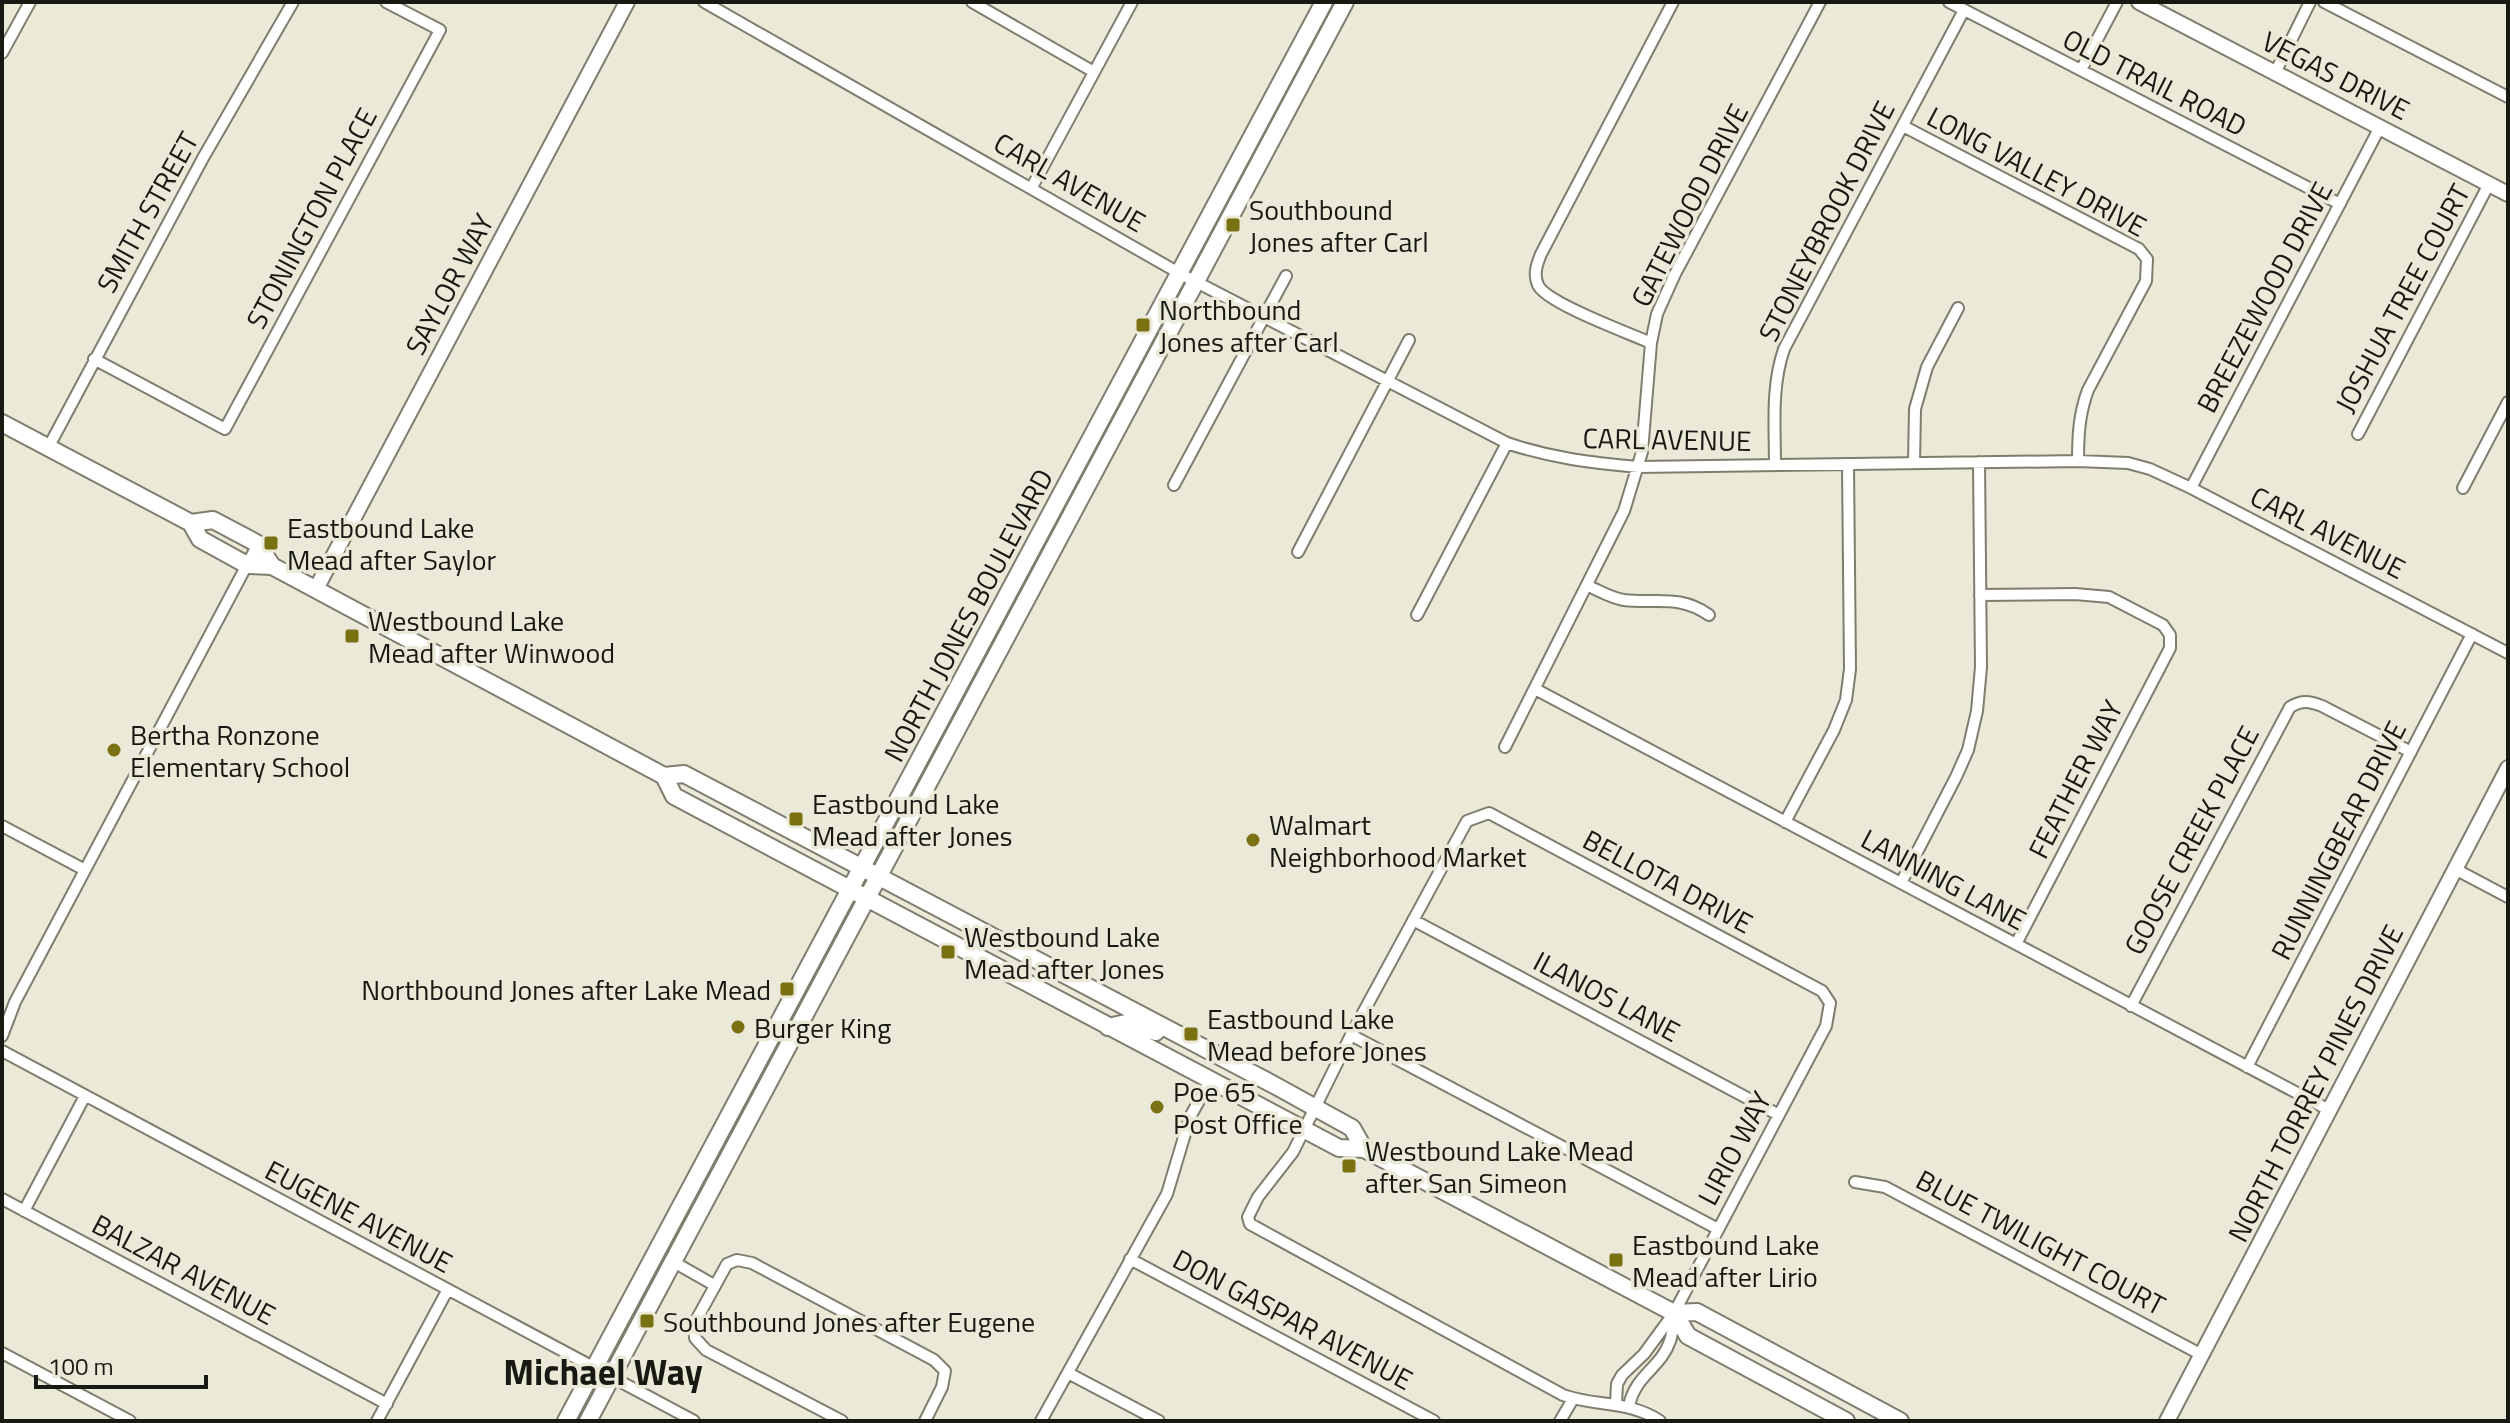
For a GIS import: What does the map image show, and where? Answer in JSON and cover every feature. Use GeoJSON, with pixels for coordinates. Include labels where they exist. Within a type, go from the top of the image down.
{"type":"FeatureCollection","features":[{"type":"Feature","properties":{"kind":"main road","name":"SAYLOR WAY"},"geometry":{"type":"LineString","coordinates":[[316,589],[627,2]]}},
{"type":"Feature","properties":{"kind":"main road","name":"NORTH JONES BOULEVARD"},"geometry":{"type":"LineString","coordinates":[[588,1421],[713,1185],[1020,573],[1324,2]]}},
{"type":"Feature","properties":{"kind":"main road","name":"NORTH JONES BOULEVARD"},"geometry":{"type":"LineString","coordinates":[[870,872],[1029,595],[1345,2]]}},
{"type":"Feature","properties":{"kind":"main road","name":"VEGAS DRIVE"},"geometry":{"type":"LineString","coordinates":[[2139,2],[2508,194]]}},
{"type":"Feature","properties":{"kind":"main road"},"geometry":{"type":"LineString","coordinates":[[2,423],[191,523],[200,539],[247,565],[272,566],[664,776],[684,774],[1276,1086],[1352,1128],[1364,1149]]}},
{"type":"Feature","properties":{"kind":"main road"},"geometry":{"type":"LineString","coordinates":[[1029,595],[1032,569],[1051,531],[1052,512]]}},
{"type":"Feature","properties":{"kind":"main road"},"geometry":{"type":"LineString","coordinates":[[191,523],[213,520],[258,544],[272,566]]}},
{"type":"Feature","properties":{"kind":"main road"},"geometry":{"type":"LineString","coordinates":[[999,649],[1001,634],[1023,588],[1020,573]]}},
{"type":"Feature","properties":{"kind":"main road","name":"NORTH TORREY PINES DRIVE"},"geometry":{"type":"LineString","coordinates":[[2167,1421],[2508,768]]}},
{"type":"Feature","properties":{"kind":"main road"},"geometry":{"type":"LineString","coordinates":[[664,776],[674,796],[1210,1081],[1339,1148],[1364,1149],[1674,1313],[1697,1312],[1900,1421]]}},
{"type":"Feature","properties":{"kind":"main road","name":"NORTH JONES BOULEVARD"},"geometry":{"type":"LineString","coordinates":[[566,1421],[696,1175],[859,894]]}},
{"type":"Feature","properties":{"kind":"main road"},"geometry":{"type":"LineString","coordinates":[[1029,984],[1051,987],[1099,1009],[1120,1005]]}},
{"type":"Feature","properties":{"kind":"main road"},"geometry":{"type":"LineString","coordinates":[[1108,1027],[1126,1023],[1179,1037]]}},
{"type":"Feature","properties":{"kind":"main road"},"geometry":{"type":"LineString","coordinates":[[1210,1081],[1219,1073],[1228,1073],[1255,1087],[1276,1086]]}},
{"type":"Feature","properties":{"kind":"main road"},"geometry":{"type":"LineString","coordinates":[[696,1175],[713,1185]]}},
{"type":"Feature","properties":{"kind":"main road"},"geometry":{"type":"LineString","coordinates":[[1674,1313],[1688,1336],[1846,1421]]}},
{"type":"Feature","properties":{"kind":"main road"},"geometry":{"type":"LineString","coordinates":[[1823,1409],[1835,1386]]}},
{"type":"Feature","properties":{"kind":"street"},"geometry":{"type":"LineString","coordinates":[[2,53],[30,2]]}},
{"type":"Feature","properties":{"kind":"street","name":"SMITH STREET"},"geometry":{"type":"LineString","coordinates":[[48,448],[203,158],[293,2]]}},
{"type":"Feature","properties":{"kind":"street","name":"STONINGTON PLACE"},"geometry":{"type":"LineString","coordinates":[[94,359],[225,429],[440,30],[386,2]]}},
{"type":"Feature","properties":{"kind":"street","name":"CARL AVENUE"},"geometry":{"type":"LineString","coordinates":[[704,2],[1179,273],[1507,443],[1544,456],[1638,467],[2078,461],[2128,463],[2150,469],[2191,488],[2508,653]]}},
{"type":"Feature","properties":{"kind":"street"},"geometry":{"type":"LineString","coordinates":[[972,2],[1094,72]]}},
{"type":"Feature","properties":{"kind":"street"},"geometry":{"type":"LineString","coordinates":[[1032,187],[1132,2]]}},
{"type":"Feature","properties":{"kind":"street"},"geometry":{"type":"LineString","coordinates":[[1651,343],[1556,301],[1540,290],[1535,271],[1541,254],[1673,2]]}},
{"type":"Feature","properties":{"kind":"street","name":"GATEWOOD DRIVE"},"geometry":{"type":"LineString","coordinates":[[1505,747],[1624,511],[1642,452],[1651,343],[1657,314],[1675,274],[1820,2]]}},
{"type":"Feature","properties":{"kind":"street","name":"OLD TRAIL ROAD"},"geometry":{"type":"LineString","coordinates":[[1949,2],[2340,204]]}},
{"type":"Feature","properties":{"kind":"street"},"geometry":{"type":"LineString","coordinates":[[2081,70],[2117,2]]}},
{"type":"Feature","properties":{"kind":"street"},"geometry":{"type":"LineString","coordinates":[[2275,73],[2310,2]]}},
{"type":"Feature","properties":{"kind":"street"},"geometry":{"type":"LineString","coordinates":[[2324,2],[2508,97]]}},
{"type":"Feature","properties":{"kind":"street","name":"STONEYBROOK DRIVE"},"geometry":{"type":"LineString","coordinates":[[1775,465],[1775,393],[1777,369],[1784,349],[1964,10]]}},
{"type":"Feature","properties":{"kind":"street","name":"LONG VALLEY DRIVE"},"geometry":{"type":"LineString","coordinates":[[1903,126],[2139,249],[2147,259],[2146,281],[2081,408],[2077,434],[2078,461]]}},
{"type":"Feature","properties":{"kind":"street","name":"BREEZEWOOD DRIVE"},"geometry":{"type":"LineString","coordinates":[[2191,488],[2380,127]]}},
{"type":"Feature","properties":{"kind":"street","name":"JOSHUA TREE COURT"},"geometry":{"type":"LineString","coordinates":[[2358,434],[2489,184]]}},
{"type":"Feature","properties":{"kind":"street"},"geometry":{"type":"LineString","coordinates":[[1174,485],[1286,276]]}},
{"type":"Feature","properties":{"kind":"street"},"geometry":{"type":"LineString","coordinates":[[1914,463],[1915,409],[1927,367],[1958,308]]}},
{"type":"Feature","properties":{"kind":"street"},"geometry":{"type":"LineString","coordinates":[[1298,552],[1409,340]]}},
{"type":"Feature","properties":{"kind":"street"},"geometry":{"type":"LineString","coordinates":[[2463,488],[2508,402]]}},
{"type":"Feature","properties":{"kind":"street"},"geometry":{"type":"LineString","coordinates":[[1417,615],[1507,443]]}},
{"type":"Feature","properties":{"kind":"street"},"geometry":{"type":"LineString","coordinates":[[1901,883],[1968,750],[1977,711],[1981,667],[1979,462]]}},
{"type":"Feature","properties":{"kind":"street"},"geometry":{"type":"LineString","coordinates":[[1785,822],[1834,730],[1846,700],[1850,669],[1848,464]]}},
{"type":"Feature","properties":{"kind":"street"},"geometry":{"type":"LineString","coordinates":[[2,1036],[15,1002],[258,544]]}},
{"type":"Feature","properties":{"kind":"street"},"geometry":{"type":"LineString","coordinates":[[1588,586],[1624,600],[1694,604],[1709,615]]}},
{"type":"Feature","properties":{"kind":"street","name":"FEATHER WAY"},"geometry":{"type":"LineString","coordinates":[[1980,595],[2075,594],[2109,597],[2163,625],[2170,635],[2170,648],[2016,944]]}},
{"type":"Feature","properties":{"kind":"street","name":"RUNNINGBEAR DRIVE"},"geometry":{"type":"LineString","coordinates":[[2247,1067],[2472,634]]}},
{"type":"Feature","properties":{"kind":"street","name":"LANNING LANE"},"geometry":{"type":"LineString","coordinates":[[1535,689],[2331,1111]]}},
{"type":"Feature","properties":{"kind":"street","name":"GOOSE CREEK PLACE"},"geometry":{"type":"LineString","coordinates":[[2131,1006],[2290,707],[2309,701],[2411,752]]}},
{"type":"Feature","properties":{"kind":"street","name":"BELLOTA DRIVE"},"geometry":{"type":"LineString","coordinates":[[1413,920],[1467,821],[1489,813],[1822,991],[1830,1003]]}},
{"type":"Feature","properties":{"kind":"street"},"geometry":{"type":"LineString","coordinates":[[2,826],[85,870]]}},
{"type":"Feature","properties":{"kind":"street"},"geometry":{"type":"LineString","coordinates":[[2455,869],[2508,897]]}},
{"type":"Feature","properties":{"kind":"street"},"geometry":{"type":"LineString","coordinates":[[1413,920],[1293,1152],[1258,1197],[1248,1217],[1250,1224],[1366,1290],[1573,1399],[1629,1406],[1660,1421]]}},
{"type":"Feature","properties":{"kind":"street","name":"ILANOS LANE"},"geometry":{"type":"LineString","coordinates":[[1413,920],[1779,1115]]}},
{"type":"Feature","properties":{"kind":"street","name":"LIRIO WAY"},"geometry":{"type":"LineString","coordinates":[[1674,1313],[1826,1026],[1830,1003]]}},
{"type":"Feature","properties":{"kind":"street"},"geometry":{"type":"LineString","coordinates":[[1351,1035],[1718,1229]]}},
{"type":"Feature","properties":{"kind":"street","name":"EUGENE AVENUE"},"geometry":{"type":"LineString","coordinates":[[2,1051],[611,1377],[674,1416],[694,1421]]}},
{"type":"Feature","properties":{"kind":"street"},"geometry":{"type":"LineString","coordinates":[[1041,1421],[1167,1194],[1190,1117],[1210,1081]]}},
{"type":"Feature","properties":{"kind":"street"},"geometry":{"type":"LineString","coordinates":[[24,1211],[85,1096]]}},
{"type":"Feature","properties":{"kind":"street","name":"BLUE TWILIGHT COURT"},"geometry":{"type":"LineString","coordinates":[[1855,1182],[1885,1187],[2202,1355]]}},
{"type":"Feature","properties":{"kind":"street","name":"BALZAR AVENUE"},"geometry":{"type":"LineString","coordinates":[[2,1199],[387,1404]]}},
{"type":"Feature","properties":{"kind":"street","name":"DON GASPAR AVENUE"},"geometry":{"type":"LineString","coordinates":[[1130,1259],[1434,1421]]}},
{"type":"Feature","properties":{"kind":"street"},"geometry":{"type":"LineString","coordinates":[[842,1421],[706,1350],[695,1338],[694,1324],[727,1264],[737,1260],[752,1263],[934,1360],[945,1371],[942,1387],[925,1421]]}},
{"type":"Feature","properties":{"kind":"street"},"geometry":{"type":"LineString","coordinates":[[672,1261],[714,1285]]}},
{"type":"Feature","properties":{"kind":"street"},"geometry":{"type":"LineString","coordinates":[[377,1421],[447,1291]]}},
{"type":"Feature","properties":{"kind":"street"},"geometry":{"type":"LineString","coordinates":[[1616,1404],[1617,1384],[1622,1375],[1644,1354],[1674,1313]]}},
{"type":"Feature","properties":{"kind":"street"},"geometry":{"type":"LineString","coordinates":[[1629,1406],[1633,1390],[1663,1354],[1670,1340],[1674,1313]]}},
{"type":"Feature","properties":{"kind":"street"},"geometry":{"type":"LineString","coordinates":[[2,1353],[130,1421]]}},
{"type":"Feature","properties":{"kind":"street"},"geometry":{"type":"LineString","coordinates":[[1068,1373],[1159,1421]]}},
{"type":"Feature","properties":{"kind":"street"},"geometry":{"type":"LineString","coordinates":[[1560,1421],[1573,1399]]}},
{"type":"Feature","properties":{"kind":"place","name":"Southbound Jones after Carl"},"geometry":{"type":"Point","coordinates":[1233,225]}},
{"type":"Feature","properties":{"kind":"place","name":"Northbound Jones after Carl"},"geometry":{"type":"Point","coordinates":[1143,325]}},
{"type":"Feature","properties":{"kind":"place","name":"Eastbound Lake Mead after Saylor"},"geometry":{"type":"Point","coordinates":[271,543]}},
{"type":"Feature","properties":{"kind":"place","name":"Westbound Lake Mead after Winwood"},"geometry":{"type":"Point","coordinates":[352,636]}},
{"type":"Feature","properties":{"kind":"place","name":"Bertha Ronzone Elementary School"},"geometry":{"type":"Point","coordinates":[114,750]}},
{"type":"Feature","properties":{"kind":"place","name":"Eastbound Lake Mead after Jones"},"geometry":{"type":"Point","coordinates":[796,819]}},
{"type":"Feature","properties":{"kind":"place","name":"Walmart Neighborhood Market"},"geometry":{"type":"Point","coordinates":[1253,840]}},
{"type":"Feature","properties":{"kind":"place","name":"Westbound Lake Mead after Jones"},"geometry":{"type":"Point","coordinates":[948,952]}},
{"type":"Feature","properties":{"kind":"place","name":"Northbound Jones after Lake Mead"},"geometry":{"type":"Point","coordinates":[787,989]}},
{"type":"Feature","properties":{"kind":"place","name":"Burger King"},"geometry":{"type":"Point","coordinates":[738,1027]}},
{"type":"Feature","properties":{"kind":"place","name":"Eastbound Lake Mead before Jones"},"geometry":{"type":"Point","coordinates":[1191,1034]}},
{"type":"Feature","properties":{"kind":"place","name":"Poe 65 Post Office"},"geometry":{"type":"Point","coordinates":[1157,1107]}},
{"type":"Feature","properties":{"kind":"place","name":"Westbound Lake Mead after San Simeon"},"geometry":{"type":"Point","coordinates":[1349,1166]}},
{"type":"Feature","properties":{"kind":"place","name":"Eastbound Lake Mead after Lirio"},"geometry":{"type":"Point","coordinates":[1616,1260]}},
{"type":"Feature","properties":{"kind":"place","name":"Southbound Jones after Eugene"},"geometry":{"type":"Point","coordinates":[647,1321]}},
{"type":"Feature","properties":{"kind":"district","name":"Michael Way"},"geometry":{"type":"Point","coordinates":[603,1371]}}]}
